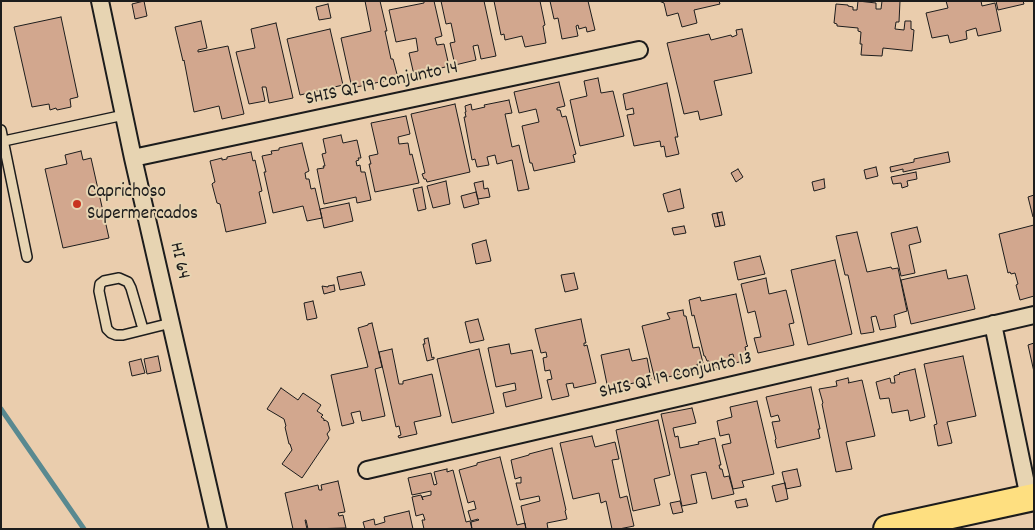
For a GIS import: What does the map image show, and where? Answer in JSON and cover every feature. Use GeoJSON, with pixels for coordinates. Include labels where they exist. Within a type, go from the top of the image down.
{"type":"FeatureCollection","features":[{"type":"Feature","properties":{"kind":"main road"},"geometry":{"type":"LineString","coordinates":[[887,529],[1032,498]]}},
{"type":"Feature","properties":{"kind":"street","name":"HI 64"},"geometry":{"type":"LineString","coordinates":[[100,1],[218,529]]}},
{"type":"Feature","properties":{"kind":"street","name":"SHIS QI 19 Conjunto 14"},"geometry":{"type":"LineString","coordinates":[[134,158],[639,50]]}},
{"type":"Feature","properties":{"kind":"street","name":"SHIS QI 19 Conjunto 13"},"geometry":{"type":"LineString","coordinates":[[367,470],[1034,315]]}},
{"type":"Feature","properties":{"kind":"street"},"geometry":{"type":"LineString","coordinates":[[993,324],[1032,498]]}},
{"type":"Feature","properties":{"kind":"lane"},"geometry":{"type":"LineString","coordinates":[[4,141],[124,115]]}},
{"type":"Feature","properties":{"kind":"lane"},"geometry":{"type":"LineString","coordinates":[[1,130],[27,257]]}},
{"type":"Feature","properties":{"kind":"lane"},"geometry":{"type":"LineString","coordinates":[[143,329],[128,282],[119,278],[104,281],[100,284],[99,291],[107,329],[116,335],[123,335],[172,322]]}},
{"type":"Feature","properties":{"kind":"building"},"geometry":{"type":"Polygon","coordinates":[[[144,1],[147,16],[135,19],[132,4],[144,1]]]}},
{"type":"Feature","properties":{"kind":"building"},"geometry":{"type":"Polygon","coordinates":[[[365,1],[380,1],[391,59],[393,59],[398,78],[352,88],[341,38],[371,31],[365,1]]]}},
{"type":"Feature","properties":{"kind":"building"},"geometry":{"type":"Polygon","coordinates":[[[424,1],[434,1],[442,36],[435,38],[437,45],[444,44],[449,66],[414,75],[409,53],[418,51],[416,38],[396,42],[389,10],[424,3],[424,1]]]}},
{"type":"Feature","properties":{"kind":"building"},"geometry":{"type":"Polygon","coordinates":[[[441,1],[484,1],[496,56],[481,59],[478,45],[473,46],[476,60],[455,65],[450,43],[455,42],[451,23],[446,24],[441,1]]]}},
{"type":"Feature","properties":{"kind":"building"},"geometry":{"type":"Polygon","coordinates":[[[494,1],[540,1],[545,25],[543,26],[546,43],[525,47],[522,36],[505,40],[504,34],[501,35],[494,1]]]}},
{"type":"Feature","properties":{"kind":"building"},"geometry":{"type":"Polygon","coordinates":[[[550,1],[588,1],[595,30],[587,32],[586,27],[579,29],[578,25],[576,26],[578,36],[562,39],[558,18],[554,19],[550,1]]]}},
{"type":"Feature","properties":{"kind":"building"},"geometry":{"type":"Polygon","coordinates":[[[659,1],[719,1],[720,4],[694,10],[697,23],[682,27],[678,13],[667,16],[664,3],[659,1]]]}},
{"type":"Feature","properties":{"kind":"building"},"geometry":{"type":"Polygon","coordinates":[[[858,1],[876,3],[876,9],[881,9],[882,1],[900,1],[899,22],[896,22],[895,29],[904,30],[905,21],[911,21],[911,29],[914,30],[912,51],[883,48],[882,56],[861,55],[861,32],[858,31],[858,28],[837,26],[834,23],[836,4],[848,5],[853,7],[853,10],[857,10],[858,1]]]}},
{"type":"Feature","properties":{"kind":"building"},"geometry":{"type":"Polygon","coordinates":[[[946,1],[981,1],[982,6],[995,3],[1001,31],[978,36],[976,28],[966,31],[967,39],[950,43],[948,35],[932,38],[926,13],[948,8],[946,1]]]}},
{"type":"Feature","properties":{"kind":"building"},"geometry":{"type":"Polygon","coordinates":[[[996,1],[1023,1],[1024,4],[998,10],[996,1]]]}},
{"type":"Feature","properties":{"kind":"building"},"geometry":{"type":"Polygon","coordinates":[[[328,4],[331,18],[319,20],[316,7],[328,4]]]}},
{"type":"Feature","properties":{"kind":"building"},"geometry":{"type":"Polygon","coordinates":[[[61,17],[78,97],[70,99],[71,107],[50,110],[49,104],[32,107],[14,27],[61,17]]]}},
{"type":"Feature","properties":{"kind":"building"},"geometry":{"type":"Polygon","coordinates":[[[201,21],[207,48],[198,50],[198,52],[228,46],[244,114],[222,119],[219,106],[194,112],[184,60],[175,27],[201,21]]]}},
{"type":"Feature","properties":{"kind":"building"},"geometry":{"type":"Polygon","coordinates":[[[276,23],[293,98],[269,103],[266,87],[262,87],[265,101],[249,104],[236,52],[255,48],[251,29],[276,23]]]}},
{"type":"Feature","properties":{"kind":"building"},"geometry":{"type":"Polygon","coordinates":[[[330,29],[343,85],[300,95],[287,39],[330,29]]]}},
{"type":"Feature","properties":{"kind":"building"},"geometry":{"type":"Polygon","coordinates":[[[742,29],[752,73],[714,81],[722,115],[700,120],[698,111],[684,114],[667,43],[709,34],[711,40],[731,35],[732,37],[737,35],[736,30],[742,29]]]}},
{"type":"Feature","properties":{"kind":"building"},"geometry":{"type":"Polygon","coordinates":[[[598,78],[601,93],[613,91],[624,136],[580,146],[570,100],[587,96],[584,81],[598,78]]]}},
{"type":"Feature","properties":{"kind":"building"},"geometry":{"type":"Polygon","coordinates":[[[559,82],[565,106],[557,108],[557,110],[560,110],[562,117],[566,116],[576,154],[573,155],[575,162],[534,171],[532,163],[530,163],[522,126],[539,122],[536,109],[519,113],[514,92],[559,82]]]}},
{"type":"Feature","properties":{"kind":"building"},"geometry":{"type":"Polygon","coordinates":[[[667,83],[678,137],[675,137],[679,154],[666,157],[664,146],[661,147],[660,141],[634,146],[627,115],[634,114],[633,108],[626,110],[623,94],[667,83]]]}},
{"type":"Feature","properties":{"kind":"building"},"geometry":{"type":"Polygon","coordinates":[[[509,100],[512,113],[505,114],[512,147],[519,145],[529,189],[518,191],[512,160],[497,164],[495,155],[487,157],[489,165],[477,167],[475,159],[472,160],[464,117],[466,117],[465,106],[471,104],[472,110],[485,107],[484,105],[509,100]]]}},
{"type":"Feature","properties":{"kind":"building"},"geometry":{"type":"Polygon","coordinates":[[[455,104],[470,172],[427,182],[422,174],[425,173],[411,114],[455,104]]]}},
{"type":"Feature","properties":{"kind":"building"},"geometry":{"type":"Polygon","coordinates":[[[406,116],[410,134],[398,137],[399,144],[408,143],[419,183],[375,192],[369,156],[378,154],[371,123],[406,116]]]}},
{"type":"Feature","properties":{"kind":"building"},"geometry":{"type":"Polygon","coordinates":[[[341,135],[343,143],[357,140],[361,158],[358,158],[359,160],[356,161],[357,166],[360,165],[361,172],[365,172],[371,200],[357,203],[356,197],[324,204],[317,169],[324,168],[323,166],[325,166],[322,154],[326,153],[323,139],[341,135]]]}},
{"type":"Feature","properties":{"kind":"building"},"geometry":{"type":"Polygon","coordinates":[[[302,143],[309,171],[305,173],[306,179],[309,179],[311,189],[315,188],[322,218],[307,221],[303,206],[273,213],[262,156],[272,154],[271,151],[279,150],[279,148],[302,143]]]}},
{"type":"Feature","properties":{"kind":"building","name":"Caprichoso Supermercados"},"geometry":{"type":"Polygon","coordinates":[[[81,151],[83,160],[91,158],[109,238],[63,248],[45,169],[67,164],[65,155],[81,151]]]}},
{"type":"Feature","properties":{"kind":"building"},"geometry":{"type":"Polygon","coordinates":[[[251,152],[253,161],[255,160],[262,191],[259,192],[266,223],[226,232],[220,204],[217,203],[212,184],[215,182],[210,161],[222,158],[222,160],[227,159],[227,157],[251,152]]]}},
{"type":"Feature","properties":{"kind":"building"},"geometry":{"type":"Polygon","coordinates":[[[948,152],[950,162],[903,172],[903,169],[891,172],[890,167],[914,162],[914,159],[948,152]]]}},
{"type":"Feature","properties":{"kind":"building"},"geometry":{"type":"Polygon","coordinates":[[[876,167],[878,176],[866,179],[864,170],[876,167]]]}},
{"type":"Feature","properties":{"kind":"building"},"geometry":{"type":"Polygon","coordinates":[[[738,169],[743,177],[736,182],[731,173],[738,169]]]}},
{"type":"Feature","properties":{"kind":"building"},"geometry":{"type":"Polygon","coordinates":[[[916,172],[917,179],[907,181],[908,186],[902,188],[901,183],[893,184],[891,177],[916,172]]]}},
{"type":"Feature","properties":{"kind":"building"},"geometry":{"type":"Polygon","coordinates":[[[824,179],[825,188],[814,191],[812,182],[824,179]]]}},
{"type":"Feature","properties":{"kind":"building"},"geometry":{"type":"Polygon","coordinates":[[[446,181],[450,204],[433,208],[427,186],[446,181]]]}},
{"type":"Feature","properties":{"kind":"building"},"geometry":{"type":"Polygon","coordinates":[[[483,181],[484,189],[488,188],[490,197],[478,199],[474,183],[483,181]]]}},
{"type":"Feature","properties":{"kind":"building"},"geometry":{"type":"Polygon","coordinates":[[[422,187],[426,209],[418,211],[413,189],[422,187]]]}},
{"type":"Feature","properties":{"kind":"building"},"geometry":{"type":"Polygon","coordinates":[[[680,189],[684,208],[668,212],[663,194],[680,189]]]}},
{"type":"Feature","properties":{"kind":"building"},"geometry":{"type":"Polygon","coordinates":[[[476,192],[479,204],[464,208],[461,196],[476,192]]]}},
{"type":"Feature","properties":{"kind":"building"},"geometry":{"type":"Polygon","coordinates":[[[1034,195],[1034,217],[1033,217],[1028,197],[1034,195]]]}},
{"type":"Feature","properties":{"kind":"building"},"geometry":{"type":"Polygon","coordinates":[[[349,203],[353,221],[324,228],[320,209],[349,203]]]}},
{"type":"Feature","properties":{"kind":"building"},"geometry":{"type":"Polygon","coordinates":[[[722,212],[725,225],[720,226],[717,213],[722,212]]]}},
{"type":"Feature","properties":{"kind":"building"},"geometry":{"type":"Polygon","coordinates":[[[717,213],[720,226],[715,227],[712,214],[717,213]]]}},
{"type":"Feature","properties":{"kind":"building"},"geometry":{"type":"Polygon","coordinates":[[[1034,225],[1034,296],[1020,300],[1015,273],[1008,273],[999,234],[1034,225]]]}},
{"type":"Feature","properties":{"kind":"building"},"geometry":{"type":"Polygon","coordinates":[[[684,226],[686,233],[674,235],[672,228],[684,226]]]}},
{"type":"Feature","properties":{"kind":"building"},"geometry":{"type":"Polygon","coordinates":[[[917,227],[921,242],[909,245],[915,273],[901,276],[891,233],[917,227]]]}},
{"type":"Feature","properties":{"kind":"building"},"geometry":{"type":"Polygon","coordinates":[[[857,232],[867,272],[891,267],[892,269],[898,268],[907,311],[894,315],[896,327],[880,330],[876,316],[871,317],[874,332],[861,334],[848,275],[845,275],[836,236],[857,232]]]}},
{"type":"Feature","properties":{"kind":"building"},"geometry":{"type":"Polygon","coordinates":[[[486,240],[491,261],[476,264],[472,244],[486,240]]]}},
{"type":"Feature","properties":{"kind":"building"},"geometry":{"type":"Polygon","coordinates":[[[760,256],[765,274],[738,280],[734,262],[760,256]]]}},
{"type":"Feature","properties":{"kind":"building"},"geometry":{"type":"Polygon","coordinates":[[[835,260],[852,334],[808,345],[791,270],[835,260]]]}},
{"type":"Feature","properties":{"kind":"building"},"geometry":{"type":"Polygon","coordinates":[[[946,270],[948,279],[967,275],[975,309],[911,324],[901,280],[946,270]]]}},
{"type":"Feature","properties":{"kind":"building"},"geometry":{"type":"Polygon","coordinates":[[[361,272],[365,285],[340,290],[337,277],[361,272]]]}},
{"type":"Feature","properties":{"kind":"building"},"geometry":{"type":"Polygon","coordinates":[[[574,273],[578,289],[565,292],[561,275],[574,273]]]}},
{"type":"Feature","properties":{"kind":"building"},"geometry":{"type":"Polygon","coordinates":[[[766,278],[769,294],[786,290],[794,323],[789,324],[794,345],[758,353],[754,338],[761,337],[755,311],[748,313],[741,284],[766,278]]]}},
{"type":"Feature","properties":{"kind":"building"},"geometry":{"type":"Polygon","coordinates":[[[334,285],[335,291],[324,294],[322,286],[334,285]]]}},
{"type":"Feature","properties":{"kind":"building"},"geometry":{"type":"Polygon","coordinates":[[[736,294],[748,346],[745,347],[748,360],[735,363],[733,354],[729,355],[731,364],[711,369],[709,361],[704,356],[689,300],[700,297],[701,301],[736,294]]]}},
{"type":"Feature","properties":{"kind":"building"},"geometry":{"type":"Polygon","coordinates":[[[313,301],[317,318],[307,320],[304,303],[313,301]]]}},
{"type":"Feature","properties":{"kind":"building"},"geometry":{"type":"Polygon","coordinates":[[[683,310],[693,348],[699,347],[703,363],[697,364],[698,370],[655,380],[642,326],[670,319],[667,313],[683,310]]]}},
{"type":"Feature","properties":{"kind":"building"},"geometry":{"type":"Polygon","coordinates":[[[478,319],[484,340],[470,343],[465,322],[478,319]]]}},
{"type":"Feature","properties":{"kind":"building"},"geometry":{"type":"Polygon","coordinates":[[[581,319],[586,343],[584,343],[584,346],[587,345],[596,383],[574,388],[573,383],[566,384],[569,396],[552,400],[547,380],[552,379],[550,370],[545,371],[543,358],[547,357],[546,352],[541,353],[535,329],[581,319]]]}},
{"type":"Feature","properties":{"kind":"building"},"geometry":{"type":"Polygon","coordinates":[[[372,323],[382,367],[375,369],[385,416],[362,421],[360,411],[351,413],[354,423],[342,426],[331,375],[368,367],[358,328],[372,323]]]}},
{"type":"Feature","properties":{"kind":"building"},"geometry":{"type":"Polygon","coordinates":[[[428,338],[432,358],[434,357],[434,359],[427,361],[423,344],[425,344],[424,339],[428,338]]]}},
{"type":"Feature","properties":{"kind":"building"},"geometry":{"type":"Polygon","coordinates":[[[1034,343],[1034,372],[1028,345],[1034,343]]]}},
{"type":"Feature","properties":{"kind":"building"},"geometry":{"type":"Polygon","coordinates":[[[509,344],[511,354],[532,350],[542,398],[506,407],[503,393],[516,390],[515,383],[496,387],[488,348],[509,344]]]}},
{"type":"Feature","properties":{"kind":"building"},"geometry":{"type":"Polygon","coordinates":[[[392,349],[399,384],[403,384],[403,381],[432,374],[441,416],[414,422],[417,434],[399,438],[398,436],[401,435],[399,426],[396,427],[379,352],[392,349]]]}},
{"type":"Feature","properties":{"kind":"building"},"geometry":{"type":"Polygon","coordinates":[[[479,349],[494,413],[452,423],[437,359],[479,349]]]}},
{"type":"Feature","properties":{"kind":"building"},"geometry":{"type":"Polygon","coordinates":[[[629,349],[632,361],[647,358],[651,379],[608,389],[601,355],[629,349]]]}},
{"type":"Feature","properties":{"kind":"building"},"geometry":{"type":"Polygon","coordinates":[[[158,356],[161,371],[147,374],[144,359],[158,356]]]}},
{"type":"Feature","properties":{"kind":"building"},"geometry":{"type":"Polygon","coordinates":[[[963,356],[976,416],[947,422],[952,443],[938,446],[934,425],[937,424],[924,364],[963,356]]]}},
{"type":"Feature","properties":{"kind":"building"},"geometry":{"type":"Polygon","coordinates":[[[141,359],[145,373],[132,376],[129,362],[141,359]]]}},
{"type":"Feature","properties":{"kind":"building"},"geometry":{"type":"Polygon","coordinates":[[[915,369],[925,417],[910,421],[908,410],[892,413],[889,398],[880,399],[876,382],[890,378],[891,383],[895,383],[894,376],[915,369]]]}},
{"type":"Feature","properties":{"kind":"building"},"geometry":{"type":"Polygon","coordinates":[[[848,378],[848,383],[862,380],[875,436],[846,442],[852,469],[836,472],[819,389],[837,386],[836,381],[848,378]]]}},
{"type":"Feature","properties":{"kind":"building"},"geometry":{"type":"Polygon","coordinates":[[[811,387],[820,429],[818,429],[820,438],[777,448],[772,422],[780,421],[778,415],[771,417],[766,397],[811,387]]]}},
{"type":"Feature","properties":{"kind":"building"},"geometry":{"type":"Polygon","coordinates":[[[281,388],[298,400],[303,393],[321,405],[317,411],[323,415],[321,417],[324,421],[328,422],[330,430],[327,434],[329,438],[302,478],[282,464],[292,450],[286,426],[284,419],[267,409],[281,388]]]}},
{"type":"Feature","properties":{"kind":"building"},"geometry":{"type":"Polygon","coordinates":[[[757,401],[774,474],[742,481],[744,487],[733,489],[722,445],[731,443],[729,434],[720,436],[717,421],[732,417],[730,407],[757,401]]]}},
{"type":"Feature","properties":{"kind":"building"},"geometry":{"type":"Polygon","coordinates":[[[692,408],[696,423],[673,428],[675,437],[678,436],[680,448],[715,438],[721,465],[719,465],[720,469],[722,469],[724,477],[729,476],[734,494],[712,499],[706,472],[691,475],[697,503],[682,506],[661,414],[692,408]]]}},
{"type":"Feature","properties":{"kind":"building"},"geometry":{"type":"Polygon","coordinates":[[[658,420],[670,475],[654,479],[660,505],[633,511],[616,430],[658,420]]]}},
{"type":"Feature","properties":{"kind":"building"},"geometry":{"type":"Polygon","coordinates":[[[592,436],[595,447],[615,442],[619,459],[612,460],[620,498],[627,496],[634,526],[612,529],[606,501],[601,503],[599,493],[573,499],[560,443],[592,436]]]}},
{"type":"Feature","properties":{"kind":"building"},"geometry":{"type":"Polygon","coordinates":[[[552,448],[567,519],[547,523],[548,529],[526,529],[521,506],[540,501],[539,496],[520,500],[516,483],[521,483],[521,477],[515,479],[511,460],[552,448]]]}},
{"type":"Feature","properties":{"kind":"building"},"geometry":{"type":"Polygon","coordinates":[[[500,457],[517,525],[525,523],[526,529],[472,529],[471,522],[479,520],[471,521],[468,511],[476,509],[474,501],[468,503],[459,470],[500,457]]]}},
{"type":"Feature","properties":{"kind":"building"},"geometry":{"type":"Polygon","coordinates":[[[447,469],[447,472],[453,470],[466,522],[470,521],[472,529],[424,529],[422,520],[425,520],[423,514],[416,516],[412,497],[421,495],[423,500],[422,497],[431,495],[431,491],[412,495],[408,478],[431,473],[434,485],[437,484],[434,472],[447,469]]]}},
{"type":"Feature","properties":{"kind":"building"},"geometry":{"type":"Polygon","coordinates":[[[797,469],[801,486],[786,489],[782,472],[797,469]]]}},
{"type":"Feature","properties":{"kind":"building"},"geometry":{"type":"Polygon","coordinates":[[[338,481],[345,512],[338,513],[339,516],[343,515],[346,528],[308,529],[305,520],[307,529],[293,529],[285,493],[318,485],[319,490],[322,490],[321,485],[338,481]]]}},
{"type":"Feature","properties":{"kind":"building"},"geometry":{"type":"Polygon","coordinates":[[[785,483],[788,499],[776,502],[772,486],[785,483]]]}},
{"type":"Feature","properties":{"kind":"building"},"geometry":{"type":"Polygon","coordinates":[[[746,499],[748,506],[737,508],[735,501],[746,499]]]}},
{"type":"Feature","properties":{"kind":"building"},"geometry":{"type":"Polygon","coordinates":[[[680,501],[683,512],[673,514],[670,503],[680,501]]]}},
{"type":"Feature","properties":{"kind":"building"},"geometry":{"type":"Polygon","coordinates":[[[409,511],[413,529],[365,529],[363,522],[374,519],[375,525],[385,522],[384,517],[409,511]]]}},
{"type":"Feature","properties":{"kind":"waterway"},"geometry":{"type":"LineString","coordinates":[[1,409],[84,529]]}},
{"type":"Feature","properties":{"kind":"place","name":"Caprichoso Supermercados"},"geometry":{"type":"Point","coordinates":[77,204]}}]}
